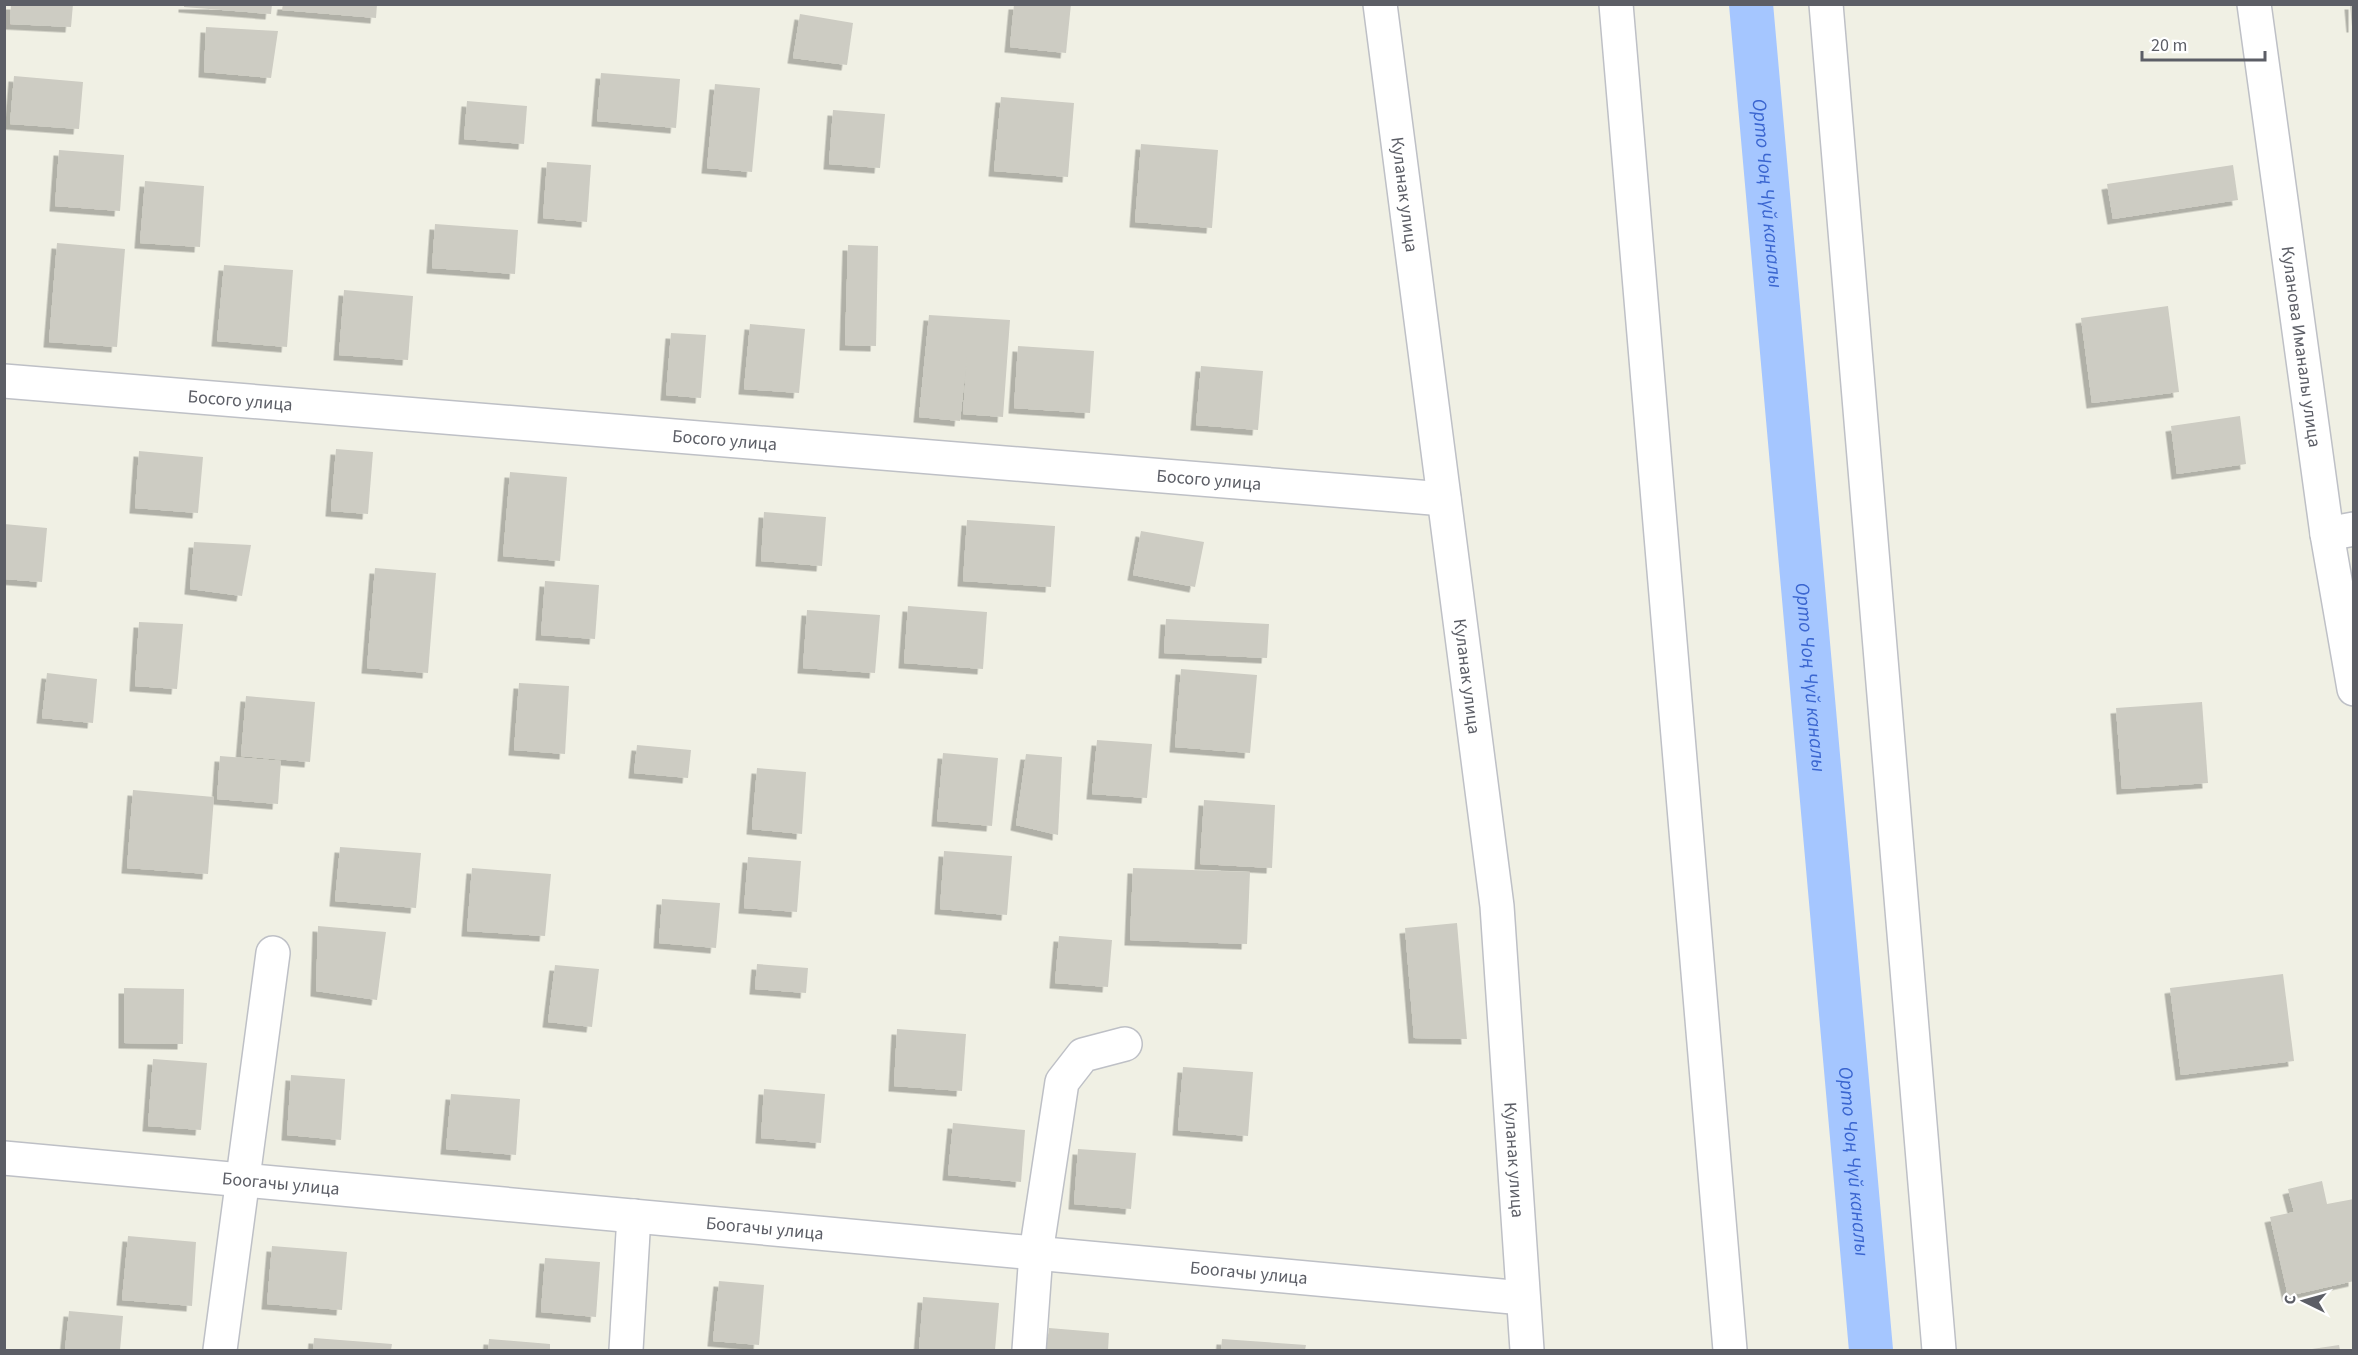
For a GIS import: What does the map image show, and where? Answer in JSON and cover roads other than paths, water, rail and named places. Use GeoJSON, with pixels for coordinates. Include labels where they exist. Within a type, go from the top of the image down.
{"type":"FeatureCollection","features":[{"type":"Feature","properties":{"kind":"street","name":"Куланак улица"},"geometry":{"type":"LineString","coordinates":[[1380,4],[1497,906],[1527,1350]]}},
{"type":"Feature","properties":{"kind":"street"},"geometry":{"type":"LineString","coordinates":[[1616,4],[1730,1350]]}},
{"type":"Feature","properties":{"kind":"street"},"geometry":{"type":"LineString","coordinates":[[1826,4],[1939,1350]]}},
{"type":"Feature","properties":{"kind":"street","name":"Куланова Иманалы улица"},"geometry":{"type":"LineString","coordinates":[[2254,4],[2340,532],[2354,689]]}},
{"type":"Feature","properties":{"kind":"street","name":"Босого улица"},"geometry":{"type":"LineString","coordinates":[[4,381],[1444,499]]}},
{"type":"Feature","properties":{"kind":"street"},"geometry":{"type":"LineString","coordinates":[[220,1350],[273,953]]}},
{"type":"Feature","properties":{"kind":"street"},"geometry":{"type":"LineString","coordinates":[[1029,1350],[1036,1253],[1062,1082],[1083,1055],[1125,1044]]}},
{"type":"Feature","properties":{"kind":"street","name":"Боогачы улица"},"geometry":{"type":"LineString","coordinates":[[4,1158],[1523,1298]]}},
{"type":"Feature","properties":{"kind":"street"},"geometry":{"type":"LineString","coordinates":[[626,1350],[634,1216]]}},
{"type":"Feature","properties":{"kind":"waterway","name":"Орто Чоң Чүй каналы"},"geometry":{"type":"LineString","coordinates":[[1751,4],[1871,1350]]}}]}
